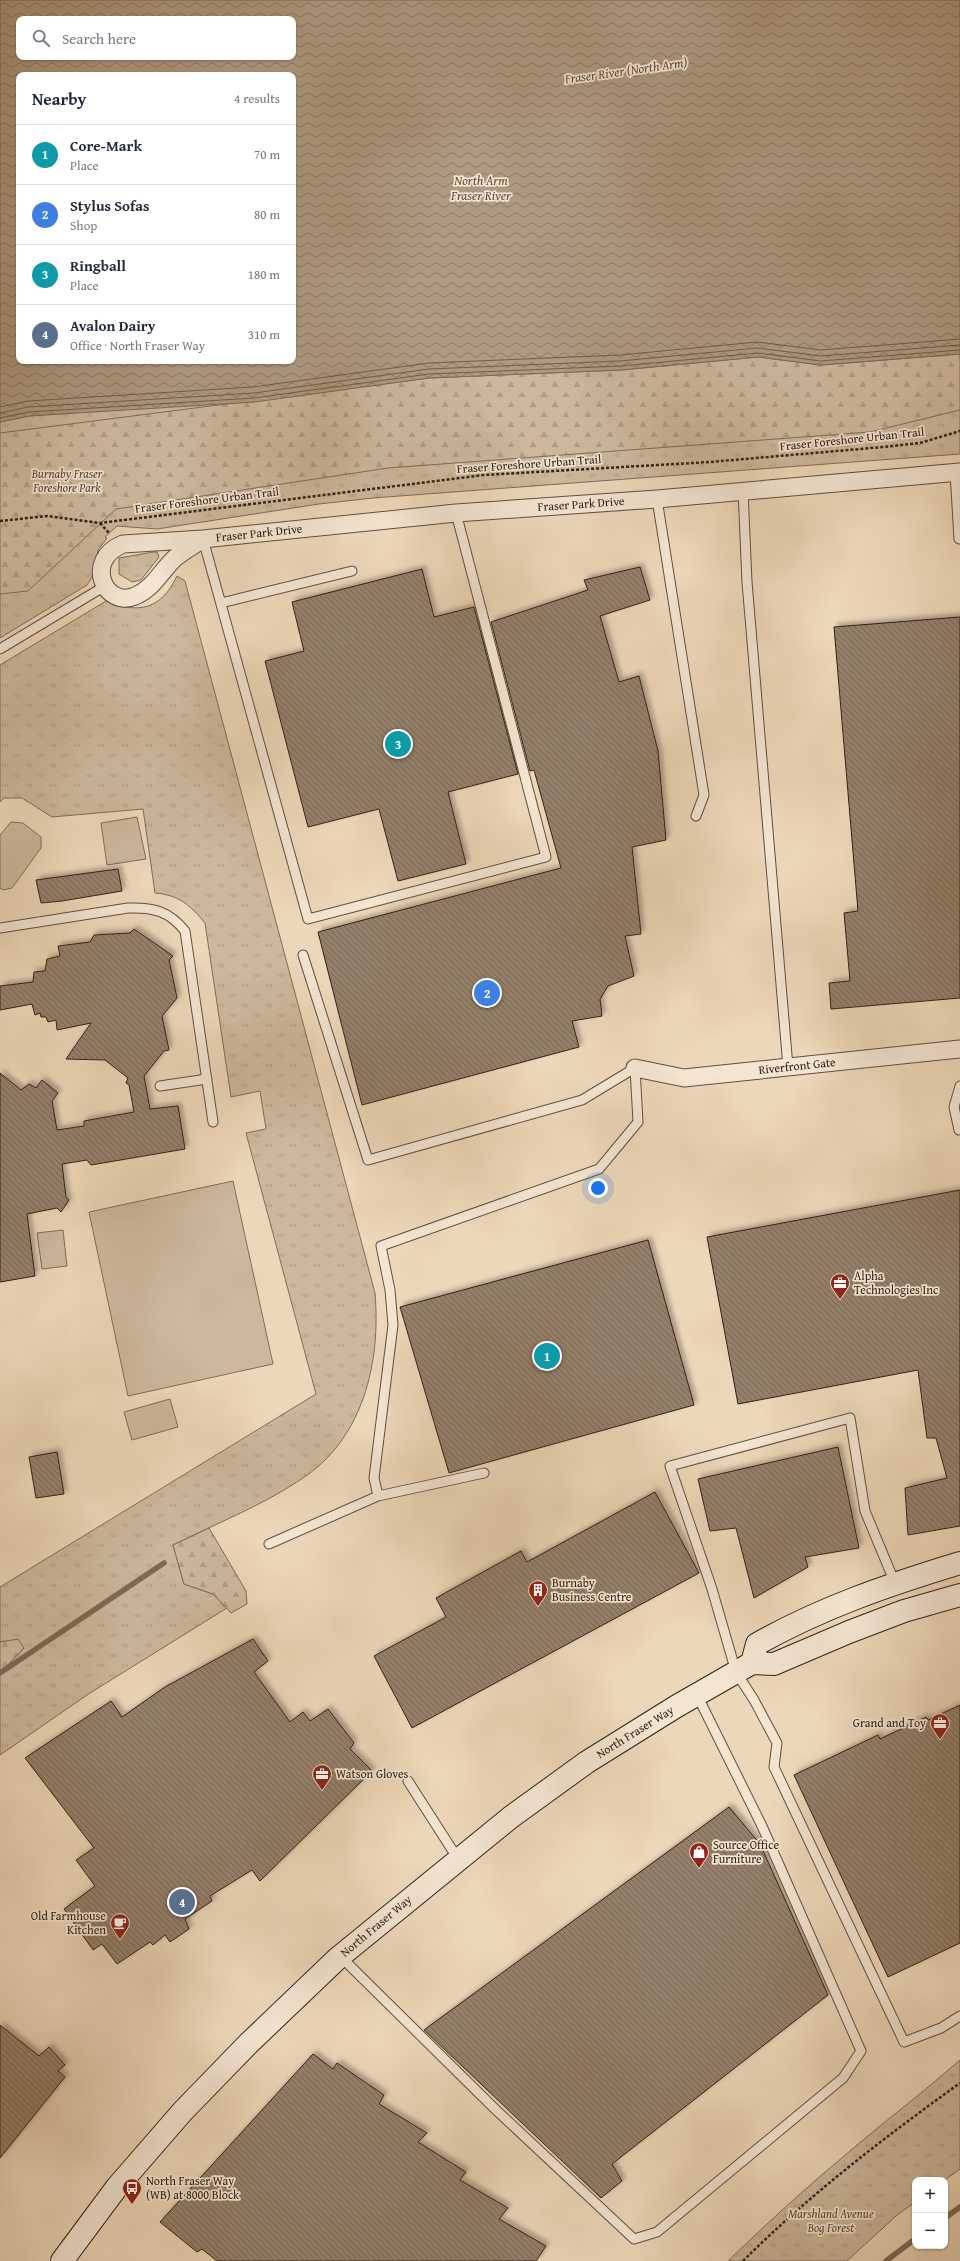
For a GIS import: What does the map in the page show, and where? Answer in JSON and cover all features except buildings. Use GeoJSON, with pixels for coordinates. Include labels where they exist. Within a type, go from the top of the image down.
{"type":"FeatureCollection","features":[{"type":"Feature","properties":{"kind":"street","name":"Fraser Park Drive"},"geometry":{"type":"LineString","coordinates":[[203,539],[175,558],[146,591],[140,594],[127,599],[118,597],[105,586],[102,578],[103,560],[114,548],[123,544],[203,539],[456,513],[657,499],[743,490],[958,472]]}},
{"type":"Feature","properties":{"kind":"street","name":"Riverfront Gate"},"geometry":{"type":"LineString","coordinates":[[635,1068],[684,1078],[960,1049]]}},
{"type":"Feature","properties":{"kind":"street"},"geometry":{"type":"LineString","coordinates":[[744,1667],[757,1644],[784,1629],[874,1590],[960,1563]]}},
{"type":"Feature","properties":{"kind":"street"},"geometry":{"type":"LineString","coordinates":[[744,1667],[774,1664],[849,1632],[904,1611],[960,1595]]}},
{"type":"Feature","properties":{"kind":"street","name":"North Fraser Way"},"geometry":{"type":"LineString","coordinates":[[62,2261],[117,2187],[183,2111],[248,2044],[340,1956],[511,1816],[587,1762],[744,1667]]}},
{"type":"Feature","properties":{"kind":"lane"},"geometry":{"type":"LineString","coordinates":[[958,472],[959,539]]}},
{"type":"Feature","properties":{"kind":"lane"},"geometry":{"type":"LineString","coordinates":[[743,490],[747,582],[788,1067]]}},
{"type":"Feature","properties":{"kind":"lane"},"geometry":{"type":"LineString","coordinates":[[657,499],[704,795],[696,816]]}},
{"type":"Feature","properties":{"kind":"lane"},"geometry":{"type":"LineString","coordinates":[[203,539],[308,919],[546,857],[456,513]]}},
{"type":"Feature","properties":{"kind":"lane"},"geometry":{"type":"LineString","coordinates":[[221,603],[352,571]]}},
{"type":"Feature","properties":{"kind":"lane"},"geometry":{"type":"LineString","coordinates":[[0,649],[105,586]]}},
{"type":"Feature","properties":{"kind":"lane"},"geometry":{"type":"LineString","coordinates":[[0,928],[128,908],[146,908],[176,919],[185,931],[213,1122]]}},
{"type":"Feature","properties":{"kind":"lane"},"geometry":{"type":"LineString","coordinates":[[303,955],[368,1160],[582,1100],[635,1068],[638,1122],[599,1169],[381,1246],[390,1290],[393,1325],[374,1478],[378,1496]]}},
{"type":"Feature","properties":{"kind":"lane"},"geometry":{"type":"LineString","coordinates":[[160,1086],[207,1079]]}},
{"type":"Feature","properties":{"kind":"lane"},"geometry":{"type":"LineString","coordinates":[[959,1130],[954,1107],[960,1086]]}},
{"type":"Feature","properties":{"kind":"lane"},"geometry":{"type":"LineString","coordinates":[[895,1583],[865,1511],[850,1418],[670,1466],[712,1589],[744,1667],[754,1700],[777,1743],[774,1767],[904,2042],[941,2028],[960,2016]]}},
{"type":"Feature","properties":{"kind":"lane"},"geometry":{"type":"LineString","coordinates":[[269,1544],[378,1496],[484,1472]]}},
{"type":"Feature","properties":{"kind":"lane"},"geometry":{"type":"LineString","coordinates":[[340,1956],[495,2109],[634,2239],[657,2232],[843,2078],[861,2051],[762,1826],[696,1695]]}},
{"type":"Feature","properties":{"kind":"lane"},"geometry":{"type":"LineString","coordinates":[[408,1781],[458,1859]]}},
{"type":"Feature","properties":{"kind":"path","name":"Fraser Foreshore Urban Trail"},"geometry":{"type":"LineString","coordinates":[[0,521],[47,516],[100,523],[484,475],[718,461],[920,443],[960,431]]}},
{"type":"Feature","properties":{"kind":"path"},"geometry":{"type":"LineString","coordinates":[[743,2261],[830,2183],[902,2124],[960,2083]]}},
{"type":"Feature","properties":{"kind":"green space","name":"Burnaby Fraser Foreshore Park"},"geometry":{"type":"Polygon","coordinates":[[[960,354],[960,454],[373,498],[319,504],[157,529],[117,526],[105,537],[107,538],[98,550],[94,574],[87,585],[0,638],[0,422],[29,416],[758,357],[821,365],[960,354]]]}},
{"type":"Feature","properties":{"kind":"green space","name":"Burnaby Fraser Foreshore Park"},"geometry":{"type":"Polygon","coordinates":[[[960,354],[960,410],[870,432],[388,468],[116,509],[28,591],[0,594],[0,433],[429,378],[621,370],[758,357],[821,365],[960,354]]]}},
{"type":"Feature","properties":{"kind":"green space"},"geometry":{"type":"Polygon","coordinates":[[[157,552],[159,557],[141,580],[132,582],[119,574],[119,558],[157,552]]]}},
{"type":"Feature","properties":{"kind":"green space"},"geometry":{"type":"Polygon","coordinates":[[[177,576],[185,581],[375,1293],[375,1346],[371,1372],[363,1398],[353,1422],[339,1444],[322,1463],[300,1480],[270,1498],[173,1545],[184,1584],[213,1594],[227,1608],[90,1693],[0,1755],[0,1673],[24,1648],[3,1641],[0,1642],[0,1587],[316,1394],[246,1133],[266,1129],[260,1091],[231,1097],[205,923],[189,906],[183,902],[171,896],[155,893],[143,809],[52,817],[22,798],[4,798],[0,802],[0,665],[106,601],[118,605],[138,608],[148,606],[156,602],[164,596],[177,576]]]}},
{"type":"Feature","properties":{"kind":"green space"},"geometry":{"type":"Polygon","coordinates":[[[137,817],[146,859],[107,865],[101,823],[137,817]]]}},
{"type":"Feature","properties":{"kind":"green space"},"geometry":{"type":"Polygon","coordinates":[[[11,822],[23,823],[41,837],[41,848],[12,888],[3,890],[0,888],[0,835],[11,822]]]}},
{"type":"Feature","properties":{"kind":"green space"},"geometry":{"type":"Polygon","coordinates":[[[233,1181],[273,1364],[128,1396],[89,1212],[233,1181]]]}},
{"type":"Feature","properties":{"kind":"green space"},"geometry":{"type":"Polygon","coordinates":[[[63,1230],[67,1266],[42,1269],[37,1233],[63,1230]]]}},
{"type":"Feature","properties":{"kind":"green space"},"geometry":{"type":"Polygon","coordinates":[[[170,1399],[178,1427],[132,1440],[124,1412],[170,1399]]]}},
{"type":"Feature","properties":{"kind":"green space"},"geometry":{"type":"Polygon","coordinates":[[[209,1528],[246,1591],[247,1604],[231,1613],[213,1594],[184,1584],[173,1545],[209,1528]]]}},
{"type":"Feature","properties":{"kind":"green space"},"geometry":{"type":"Polygon","coordinates":[[[18,1639],[24,1648],[0,1673],[0,1642],[18,1639]]]}},
{"type":"Feature","properties":{"kind":"green space","name":"Marshland Avenue Bog Forest"},"geometry":{"type":"Polygon","coordinates":[[[960,2060],[960,2169],[948,2178],[912,2177],[912,2204],[896,2216],[847,2261],[728,2261],[819,2178],[960,2060]]]}},
{"type":"Feature","properties":{"kind":"water","name":"North Arm Fraser River"},"geometry":{"type":"Polygon","coordinates":[[[0,0],[960,0],[960,354],[821,365],[758,357],[621,370],[429,378],[255,402],[29,416],[0,422],[0,0]]]}},
{"type":"Feature","properties":{"kind":"waterway"},"geometry":{"type":"LineString","coordinates":[[0,1673],[164,1563]]}},
{"type":"Feature","properties":{"kind":"waterway"},"geometry":{"type":"LineString","coordinates":[[948,2216],[960,2207]]}},
{"type":"Feature","properties":{"kind":"waterway"},"geometry":{"type":"LineString","coordinates":[[886,2261],[912,2241]]}},
{"type":"Feature","properties":{"kind":"place","name":"Ringball"},"geometry":{"type":"Point","coordinates":[398,744]}},
{"type":"Feature","properties":{"kind":"place","name":"Stylus Sofas"},"geometry":{"type":"Point","coordinates":[487,993]}},
{"type":"Feature","properties":{"kind":"place","name":"Alpha Technologies Inc"},"geometry":{"type":"Point","coordinates":[840,1300]}},
{"type":"Feature","properties":{"kind":"place","name":"Core-Mark"},"geometry":{"type":"Point","coordinates":[547,1356]}},
{"type":"Feature","properties":{"kind":"place","name":"Burnaby Business Centre"},"geometry":{"type":"Point","coordinates":[538,1607]}},
{"type":"Feature","properties":{"kind":"place","name":"Grand and Toy"},"geometry":{"type":"Point","coordinates":[940,1740]}},
{"type":"Feature","properties":{"kind":"place","name":"Watson Gloves"},"geometry":{"type":"Point","coordinates":[322,1791]}},
{"type":"Feature","properties":{"kind":"place","name":"Source Office Furniture"},"geometry":{"type":"Point","coordinates":[699,1869]}},
{"type":"Feature","properties":{"kind":"place","name":"Avalon Dairy"},"geometry":{"type":"Point","coordinates":[182,1902]}},
{"type":"Feature","properties":{"kind":"place","name":"Old Farmhouse Kitchen"},"geometry":{"type":"Point","coordinates":[120,1940]}},
{"type":"Feature","properties":{"kind":"place","name":"North Fraser Way (WB) at 8000 Block"},"geometry":{"type":"Point","coordinates":[132,2205]}},
{"type":"Feature","properties":{"kind":"water label","name":"Fraser River (North Arm)"},"geometry":{"type":"Point","coordinates":[626,70]}}]}
